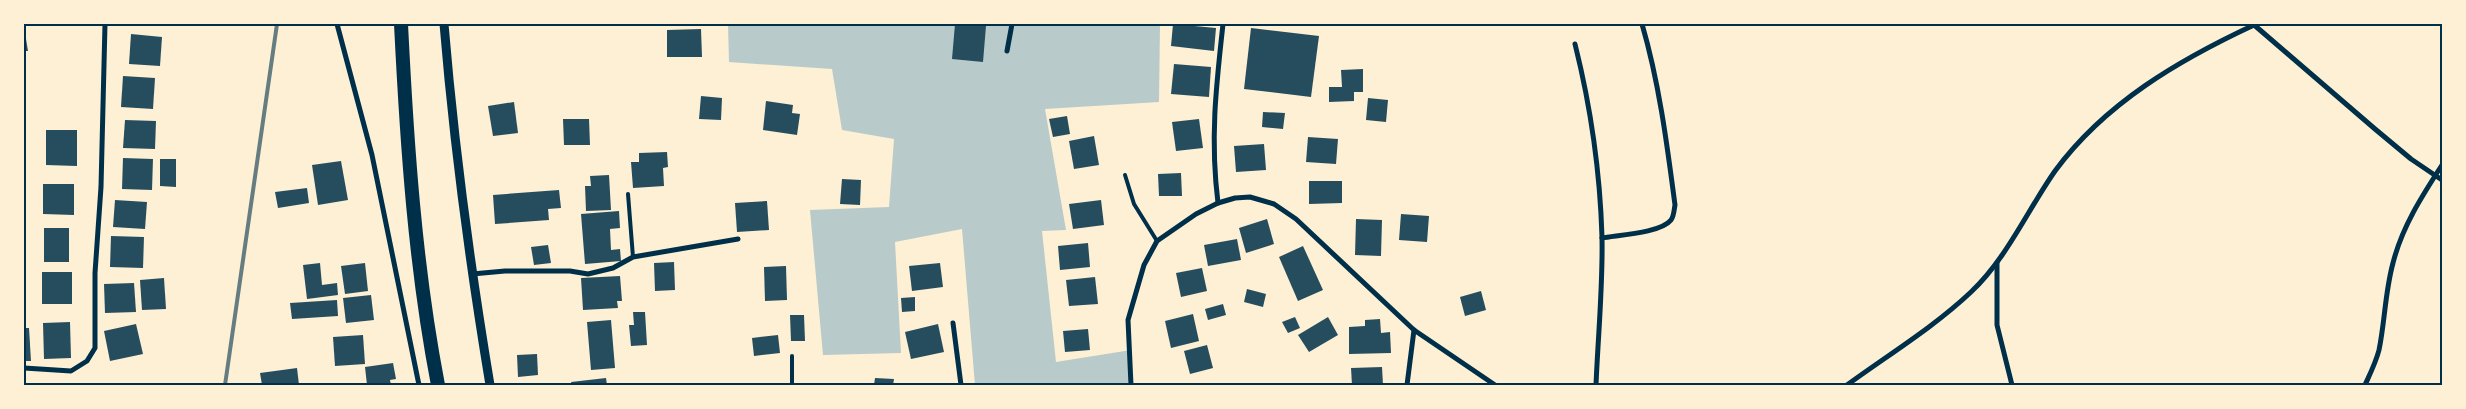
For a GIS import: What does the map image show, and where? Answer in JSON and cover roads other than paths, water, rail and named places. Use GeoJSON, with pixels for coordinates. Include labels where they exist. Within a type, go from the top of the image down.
{"type":"FeatureCollection","features":[{"type":"Feature","properties":{"kind":"highway"},"geometry":{"type":"LineString","coordinates":[[401,24],[409,161],[417,250],[428,334],[438,385]]}},
{"type":"Feature","properties":{"kind":"street"},"geometry":{"type":"LineString","coordinates":[[24,368],[71,371],[87,361],[95,348],[95,273],[101,187],[104,24]]}},
{"type":"Feature","properties":{"kind":"street"},"geometry":{"type":"LineString","coordinates":[[336,24],[372,155],[419,385]]}},
{"type":"Feature","properties":{"kind":"street"},"geometry":{"type":"LineString","coordinates":[[444,24],[453,134],[471,274],[490,385]]}},
{"type":"Feature","properties":{"kind":"street"},"geometry":{"type":"LineString","coordinates":[[1007,51],[1012,24]]}},
{"type":"Feature","properties":{"kind":"street"},"geometry":{"type":"LineString","coordinates":[[1218,203],[1212,150],[1214,102],[1223,24]]}},
{"type":"Feature","properties":{"kind":"street"},"geometry":{"type":"LineString","coordinates":[[1602,238],[1656,229],[1665,226],[1674,214],[1674,197],[1660,108],[1649,48],[1642,24]]}},
{"type":"Feature","properties":{"kind":"street"},"geometry":{"type":"LineString","coordinates":[[1847,385],[1933,323],[1971,292],[1997,263],[2054,173],[2073,147],[2101,118],[2136,91],[2208,48],[2254,24],[2374,129],[2442,180]]}},
{"type":"Feature","properties":{"kind":"street"},"geometry":{"type":"LineString","coordinates":[[1575,44],[1592,127],[1599,179],[1602,238],[1596,385]]}},
{"type":"Feature","properties":{"kind":"street"},"geometry":{"type":"LineString","coordinates":[[2365,385],[2379,348],[2385,300],[2393,263],[2402,235],[2416,206],[2442,165]]}},
{"type":"Feature","properties":{"kind":"street"},"geometry":{"type":"LineString","coordinates":[[1131,385],[1128,320],[1144,264],[1157,241],[1196,214],[1218,203],[1235,198],[1250,198],[1274,204],[1296,219],[1414,330],[1495,385]]}},
{"type":"Feature","properties":{"kind":"street"},"geometry":{"type":"LineString","coordinates":[[471,274],[505,271],[570,271],[588,274],[612,268],[633,256],[738,239]]}},
{"type":"Feature","properties":{"kind":"street"},"geometry":{"type":"LineString","coordinates":[[1997,263],[1997,325],[2012,385]]}},
{"type":"Feature","properties":{"kind":"street"},"geometry":{"type":"LineString","coordinates":[[954,323],[961,385]]}},
{"type":"Feature","properties":{"kind":"street"},"geometry":{"type":"LineString","coordinates":[[1407,385],[1414,330]]}},
{"type":"Feature","properties":{"kind":"lane"},"geometry":{"type":"LineString","coordinates":[[1125,175],[1134,204],[1151,235],[1157,241]]}},
{"type":"Feature","properties":{"kind":"lane"},"geometry":{"type":"LineString","coordinates":[[628,194],[633,256]]}},
{"type":"Feature","properties":{"kind":"lane"},"geometry":{"type":"LineString","coordinates":[[792,356],[792,385]]}},
{"type":"Feature","properties":{"kind":"railway"},"geometry":{"type":"LineString","coordinates":[[225,385],[277,24]]}}]}
